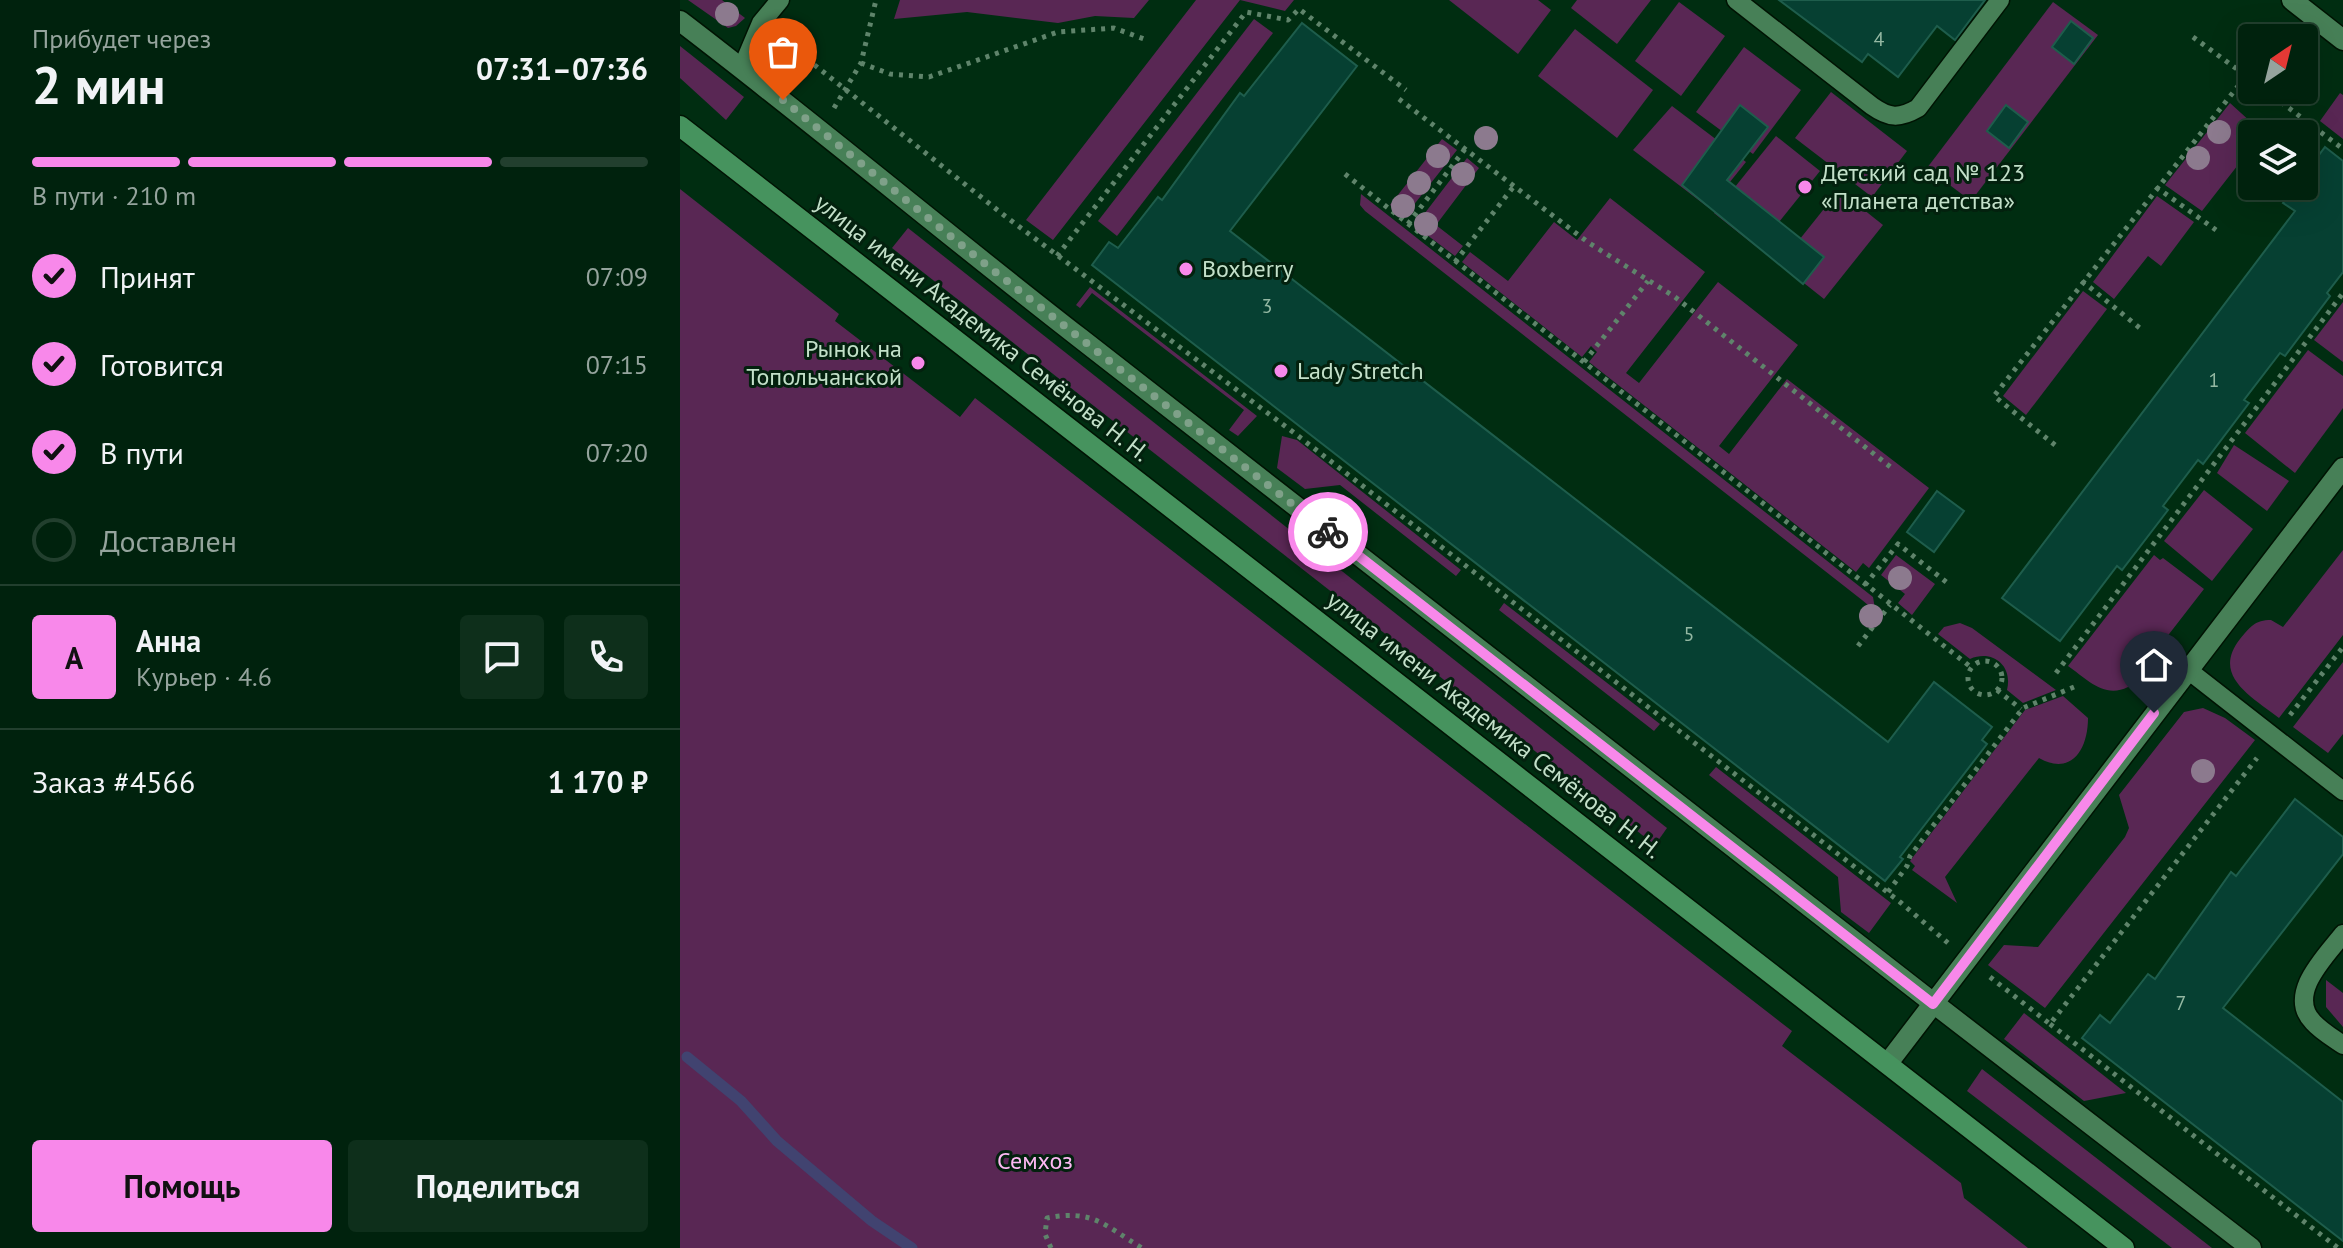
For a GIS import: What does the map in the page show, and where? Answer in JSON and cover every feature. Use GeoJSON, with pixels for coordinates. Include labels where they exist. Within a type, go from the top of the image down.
{"type":"FeatureCollection","features":[{"type":"Feature","properties":{"kind":"main road","name":"улица имени Академика Семёнова Н. Н."},"geometry":{"type":"LineString","coordinates":[[680,126],[2124,1248]]}},
{"type":"Feature","properties":{"kind":"street"},"geometry":{"type":"LineString","coordinates":[[2292,0],[2343,40]]}},
{"type":"Feature","properties":{"kind":"street"},"geometry":{"type":"LineString","coordinates":[[680,21],[819,128],[988,266],[1933,1004],[2251,1248]]}},
{"type":"Feature","properties":{"kind":"street"},"geometry":{"type":"LineString","coordinates":[[1888,1063],[2343,468]]}},
{"type":"Feature","properties":{"kind":"lane"},"geometry":{"type":"LineString","coordinates":[[742,68],[761,23],[780,0]]}},
{"type":"Feature","properties":{"kind":"lane"},"geometry":{"type":"LineString","coordinates":[[1736,0],[1886,116],[1903,117],[1918,108],[2000,0]]}},
{"type":"Feature","properties":{"kind":"lane"},"geometry":{"type":"LineString","coordinates":[[2188,670],[2343,791]]}},
{"type":"Feature","properties":{"kind":"lane"},"geometry":{"type":"LineString","coordinates":[[2343,934],[2309,978],[2303,997],[2310,1020],[2343,1045]]}},
{"type":"Feature","properties":{"kind":"path"},"geometry":{"type":"LineString","coordinates":[[819,128],[847,90],[861,63],[876,0]]}},
{"type":"Feature","properties":{"kind":"path"},"geometry":{"type":"LineString","coordinates":[[1057,256],[1246,12],[1288,20],[1299,9],[1406,90]]}},
{"type":"Feature","properties":{"kind":"path"},"geometry":{"type":"LineString","coordinates":[[761,23],[1057,256],[1293,432],[1888,892],[1967,960],[2338,1248]]}},
{"type":"Feature","properties":{"kind":"path"},"geometry":{"type":"LineString","coordinates":[[861,63],[890,74],[929,77],[1058,32],[1114,28],[1144,39]]}},
{"type":"Feature","properties":{"kind":"path"},"geometry":{"type":"LineString","coordinates":[[2193,37],[2238,70]]}},
{"type":"Feature","properties":{"kind":"path"},"geometry":{"type":"LineString","coordinates":[[2055,445],[1994,396],[2238,86]]}},
{"type":"Feature","properties":{"kind":"path"},"geometry":{"type":"LineString","coordinates":[[1399,99],[1589,243],[1675,297],[1893,469]]}},
{"type":"Feature","properties":{"kind":"path"},"geometry":{"type":"LineString","coordinates":[[2284,104],[2343,149]]}},
{"type":"Feature","properties":{"kind":"path"},"geometry":{"type":"LineString","coordinates":[[1408,224],[1465,149]]}},
{"type":"Feature","properties":{"kind":"path"},"geometry":{"type":"LineString","coordinates":[[1345,174],[1972,668]]}},
{"type":"Feature","properties":{"kind":"path"},"geometry":{"type":"LineString","coordinates":[[1455,262],[1514,186]]}},
{"type":"Feature","properties":{"kind":"path"},"geometry":{"type":"LineString","coordinates":[[2156,187],[2216,230]]}},
{"type":"Feature","properties":{"kind":"path"},"geometry":{"type":"LineString","coordinates":[[1584,362],[1648,281]]}},
{"type":"Feature","properties":{"kind":"path"},"geometry":{"type":"LineString","coordinates":[[2082,281],[2141,329]]}},
{"type":"Feature","properties":{"kind":"path"},"geometry":{"type":"LineString","coordinates":[[2056,673],[2343,293]]}},
{"type":"Feature","properties":{"kind":"path"},"geometry":{"type":"LineString","coordinates":[[1865,585],[1898,544],[1950,585]]}},
{"type":"Feature","properties":{"kind":"path"},"geometry":{"type":"LineString","coordinates":[[1858,646],[1890,605]]}},
{"type":"Feature","properties":{"kind":"path"},"geometry":{"type":"LineString","coordinates":[[2050,1024],[2343,647]]}},
{"type":"Feature","properties":{"kind":"path"},"geometry":{"type":"LineString","coordinates":[[1986,662],[1996,666],[2001,675],[1997,690],[1982,694],[1972,689],[1968,678],[1972,668],[1986,662]]}},
{"type":"Feature","properties":{"kind":"path"},"geometry":{"type":"LineString","coordinates":[[1888,892],[1907,866],[1910,856],[2021,709],[2074,687]]}},
{"type":"Feature","properties":{"kind":"path"},"geometry":{"type":"LineString","coordinates":[[1997,690],[2021,709]]}},
{"type":"Feature","properties":{"kind":"path"},"geometry":{"type":"LineString","coordinates":[[1051,1248],[1045,1234],[1047,1218],[1072,1213],[1093,1218],[1142,1248]]}},
{"type":"Feature","properties":{"kind":"green space"},"geometry":{"type":"Polygon","coordinates":[[[688,0],[722,0],[745,18],[728,28],[688,0]]]}},
{"type":"Feature","properties":{"kind":"green space"},"geometry":{"type":"Polygon","coordinates":[[[900,0],[1149,0],[1134,18],[1095,16],[1058,23],[967,12],[894,19],[900,0]]]}},
{"type":"Feature","properties":{"kind":"green space"},"geometry":{"type":"Polygon","coordinates":[[[1196,0],[1240,0],[1053,240],[1026,220],[1196,0]]]}},
{"type":"Feature","properties":{"kind":"green space"},"geometry":{"type":"Polygon","coordinates":[[[1240,0],[1294,0],[1285,11],[1240,0]]]}},
{"type":"Feature","properties":{"kind":"green space"},"geometry":{"type":"Polygon","coordinates":[[[1449,0],[1538,0],[1551,10],[1518,54],[1449,0]]]}},
{"type":"Feature","properties":{"kind":"green space"},"geometry":{"type":"Polygon","coordinates":[[[1577,0],[1651,0],[1617,44],[1571,8],[1577,0]]]}},
{"type":"Feature","properties":{"kind":"green space"},"geometry":{"type":"Polygon","coordinates":[[[1679,2],[1725,36],[1681,96],[1635,61],[1679,2]]]}},
{"type":"Feature","properties":{"kind":"green space"},"geometry":{"type":"Polygon","coordinates":[[[2053,2],[2098,35],[1971,201],[1927,168],[2053,2]]]}},
{"type":"Feature","properties":{"kind":"green space"},"geometry":{"type":"Polygon","coordinates":[[[1254,19],[1273,33],[1117,236],[1098,221],[1254,19]]]}},
{"type":"Feature","properties":{"kind":"green space"},"geometry":{"type":"Polygon","coordinates":[[[1575,29],[1653,90],[1617,138],[1538,76],[1575,29]]]}},
{"type":"Feature","properties":{"kind":"green space"},"geometry":{"type":"Polygon","coordinates":[[[680,46],[744,97],[726,120],[680,78],[680,46]]]}},
{"type":"Feature","properties":{"kind":"green space"},"geometry":{"type":"Polygon","coordinates":[[[1744,47],[1801,90],[1753,154],[1696,112],[1744,47]]]}},
{"type":"Feature","properties":{"kind":"green space"},"geometry":{"type":"Polygon","coordinates":[[[1831,92],[1907,151],[1872,197],[1795,138],[1831,92]]]}},
{"type":"Feature","properties":{"kind":"green space"},"geometry":{"type":"Polygon","coordinates":[[[2340,93],[2343,95],[2343,139],[2320,121],[2340,93]]]}},
{"type":"Feature","properties":{"kind":"green space"},"geometry":{"type":"Polygon","coordinates":[[[2230,103],[2249,120],[2238,120],[2238,165],[2202,211],[2165,185],[2230,103]]]}},
{"type":"Feature","properties":{"kind":"green space"},"geometry":{"type":"Polygon","coordinates":[[[1672,106],[1746,162],[1709,208],[1633,150],[1672,106]]]}},
{"type":"Feature","properties":{"kind":"green space"},"geometry":{"type":"Polygon","coordinates":[[[1776,136],[1820,171],[1758,248],[1714,213],[1776,136]]]}},
{"type":"Feature","properties":{"kind":"green space"},"geometry":{"type":"Polygon","coordinates":[[[1442,139],[1457,150],[1405,216],[1390,205],[1442,139]]]}},
{"type":"Feature","properties":{"kind":"green space"},"geometry":{"type":"Polygon","coordinates":[[[1467,158],[1479,168],[1436,225],[1463,246],[1455,256],[1415,226],[1467,158]]]}},
{"type":"Feature","properties":{"kind":"green space","name":"Семхоз"},"geometry":{"type":"Polygon","coordinates":[[[680,189],[839,314],[835,321],[960,417],[975,398],[1792,1031],[1782,1046],[1961,1183],[1964,1198],[2028,1248],[680,1248],[680,189]]]}},
{"type":"Feature","properties":{"kind":"green space"},"geometry":{"type":"Polygon","coordinates":[[[1839,190],[1883,225],[1824,299],[1780,264],[1839,190]]]}},
{"type":"Feature","properties":{"kind":"green space"},"geometry":{"type":"Polygon","coordinates":[[[1361,194],[1873,597],[1876,615],[1869,625],[1866,622],[1868,605],[1365,211],[1360,205],[1361,194]]]}},
{"type":"Feature","properties":{"kind":"green space"},"geometry":{"type":"Polygon","coordinates":[[[2157,196],[2194,222],[2161,266],[2148,256],[2114,299],[2093,282],[2157,196]]]}},
{"type":"Feature","properties":{"kind":"green space"},"geometry":{"type":"Polygon","coordinates":[[[1610,198],[1705,272],[1626,373],[1639,383],[1718,282],[1798,345],[1719,446],[1729,454],[1787,379],[1929,488],[1869,568],[1863,563],[1856,572],[1589,362],[1597,352],[1591,346],[1582,357],[1462,262],[1470,252],[1508,281],[1554,222],[1577,240],[1610,198]]]}},
{"type":"Feature","properties":{"kind":"green space"},"geometry":{"type":"Polygon","coordinates":[[[908,228],[1667,828],[1655,845],[892,248],[908,228]]]}},
{"type":"Feature","properties":{"kind":"green space"},"geometry":{"type":"Polygon","coordinates":[[[1090,287],[1257,416],[1238,436],[1229,430],[1244,410],[1092,293],[1080,308],[1076,305],[1090,287]]]}},
{"type":"Feature","properties":{"kind":"green space"},"geometry":{"type":"Polygon","coordinates":[[[2083,291],[2107,309],[2026,415],[2003,396],[2083,291]]]}},
{"type":"Feature","properties":{"kind":"green space"},"geometry":{"type":"Polygon","coordinates":[[[2343,302],[2343,362],[2314,340],[2343,302]]]}},
{"type":"Feature","properties":{"kind":"green space"},"geometry":{"type":"Polygon","coordinates":[[[2308,350],[2343,376],[2343,408],[2295,473],[2245,433],[2308,350]]]}},
{"type":"Feature","properties":{"kind":"green space"},"geometry":{"type":"Polygon","coordinates":[[[1282,436],[1297,440],[1461,570],[1456,576],[1340,485],[1305,489],[1277,468],[1282,436]]]}},
{"type":"Feature","properties":{"kind":"green space"},"geometry":{"type":"Polygon","coordinates":[[[2234,445],[2289,481],[2267,511],[2217,473],[2234,445]]]}},
{"type":"Feature","properties":{"kind":"green space"},"geometry":{"type":"Polygon","coordinates":[[[2204,490],[2253,529],[2212,581],[2164,541],[2204,490]]]}},
{"type":"Feature","properties":{"kind":"green space"},"geometry":{"type":"Polygon","coordinates":[[[2343,550],[2343,635],[2279,718],[2238,684],[2232,675],[2232,652],[2240,639],[2257,623],[2271,620],[2283,627],[2343,550]]]}},
{"type":"Feature","properties":{"kind":"green space"},"geometry":{"type":"Polygon","coordinates":[[[1896,555],[1935,584],[1912,615],[1898,603],[1905,594],[1881,575],[1896,555]]]}},
{"type":"Feature","properties":{"kind":"green space"},"geometry":{"type":"Polygon","coordinates":[[[2154,555],[2160,560],[2163,558],[2204,589],[2128,687],[2111,691],[2103,689],[2068,666],[2154,555]]]}},
{"type":"Feature","properties":{"kind":"green space"},"geometry":{"type":"Polygon","coordinates":[[[1504,603],[1660,724],[1654,731],[1499,610],[1504,603]]]}},
{"type":"Feature","properties":{"kind":"green space"},"geometry":{"type":"Polygon","coordinates":[[[1960,623],[1972,628],[2056,690],[2023,703],[2007,690],[2007,674],[1999,662],[1986,656],[1970,659],[1938,634],[1944,627],[1960,623]]]}},
{"type":"Feature","properties":{"kind":"green space"},"geometry":{"type":"Polygon","coordinates":[[[2343,662],[2343,734],[2328,753],[2293,727],[2343,662]]]}},
{"type":"Feature","properties":{"kind":"green space"},"geometry":{"type":"Polygon","coordinates":[[[2063,696],[2088,718],[2081,749],[2069,762],[2060,764],[2039,758],[1945,877],[1957,903],[1912,870],[1915,866],[1910,861],[2025,710],[2063,696]]]}},
{"type":"Feature","properties":{"kind":"green space"},"geometry":{"type":"Polygon","coordinates":[[[2203,708],[2225,718],[2255,740],[2045,1008],[1988,965],[2004,945],[2038,947],[2125,837],[2129,828],[2119,795],[2184,712],[2203,708]]]}},
{"type":"Feature","properties":{"kind":"green space"},"geometry":{"type":"Polygon","coordinates":[[[1716,767],[1891,903],[1869,933],[1841,912],[1838,877],[1709,775],[1716,767]]]}},
{"type":"Feature","properties":{"kind":"green space"},"geometry":{"type":"Polygon","coordinates":[[[2326,980],[2343,993],[2343,1027],[2326,1007],[2326,980]]]}},
{"type":"Feature","properties":{"kind":"green space"},"geometry":{"type":"Polygon","coordinates":[[[2024,1013],[2126,1093],[2084,1101],[2004,1039],[2024,1013]]]}},
{"type":"Feature","properties":{"kind":"green space"},"geometry":{"type":"Polygon","coordinates":[[[1982,1069],[2212,1248],[2172,1248],[1967,1091],[1982,1069]]]}},
{"type":"Feature","properties":{"kind":"building"},"geometry":{"type":"Polygon","coordinates":[[[1779,0],[1985,0],[1955,40],[1937,26],[1898,77],[1868,54],[1862,62],[1779,0]]]}},
{"type":"Feature","properties":{"kind":"building"},"geometry":{"type":"Polygon","coordinates":[[[2071,21],[2093,38],[2074,64],[2052,47],[2071,21]]]}},
{"type":"Feature","properties":{"kind":"building"},"geometry":{"type":"Polygon","coordinates":[[[1302,23],[1357,66],[1230,231],[1888,742],[1934,682],[1992,727],[1982,740],[1987,744],[1885,881],[1092,265],[1109,242],[1118,248],[1158,197],[1162,200],[1240,93],[1244,96],[1302,23]]]}},
{"type":"Feature","properties":{"kind":"building"},"geometry":{"type":"Polygon","coordinates":[[[1740,105],[1768,127],[1727,180],[1824,257],[1803,284],[1682,185],[1740,105]]]}},
{"type":"Feature","properties":{"kind":"building"},"geometry":{"type":"Polygon","coordinates":[[[2006,105],[2028,122],[2009,148],[1987,131],[2006,105]]]}},
{"type":"Feature","properties":{"kind":"building"},"geometry":{"type":"Polygon","coordinates":[[[2325,147],[2343,161],[2343,272],[2327,293],[2330,296],[2285,356],[2280,353],[2244,400],[2249,403],[2203,464],[2198,460],[2163,506],[2168,510],[2122,570],[2117,566],[2060,641],[2002,598],[2295,211],[2283,203],[2285,200],[2318,200],[2318,156],[2325,147]]]}},
{"type":"Feature","properties":{"kind":"building"},"geometry":{"type":"Polygon","coordinates":[[[1937,491],[1964,511],[1934,552],[1907,532],[1937,491]]]}},
{"type":"Feature","properties":{"kind":"building"},"geometry":{"type":"Polygon","coordinates":[[[2295,799],[2343,837],[2343,854],[2223,1008],[2343,1102],[2343,1241],[2082,1038],[2100,1015],[2110,1023],[2148,974],[2155,979],[2231,872],[2236,876],[2295,799]]]}},
{"type":"Feature","properties":{"kind":"waterway"},"geometry":{"type":"LineString","coordinates":[[687,1057],[741,1101],[777,1141],[872,1221],[912,1248]]}},
{"type":"Feature","properties":{"kind":"way so far"},"geometry":{"type":"LineString","coordinates":[[783,100],[975,256],[1328,532]]}},
{"type":"Feature","properties":{"kind":"place","name":"Детский сад № 123 «Планета детства»"},"geometry":{"type":"Point","coordinates":[1805,187]}},
{"type":"Feature","properties":{"kind":"place","name":"Boxberry"},"geometry":{"type":"Point","coordinates":[1186,269]}},
{"type":"Feature","properties":{"kind":"place","name":"Рынок на Топольчанской"},"geometry":{"type":"Point","coordinates":[918,363]}},
{"type":"Feature","properties":{"kind":"place","name":"Lady Stretch"},"geometry":{"type":"Point","coordinates":[1281,371]}},
{"type":"Feature","properties":{"kind":"route"},"geometry":{"type":"LineString","coordinates":[[1328,532],[1933,1004],[2154,713]]}}]}
